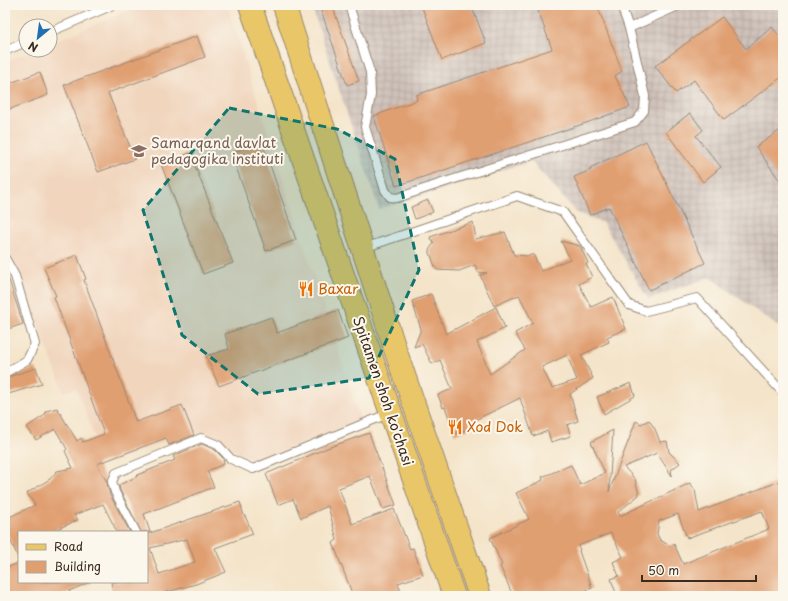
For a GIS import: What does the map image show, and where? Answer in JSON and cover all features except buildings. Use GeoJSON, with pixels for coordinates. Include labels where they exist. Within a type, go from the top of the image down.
{"type":"FeatureCollection","features":[{"type":"Feature","properties":{"kind":"main road","name":"Spitamen shoh ko'chasi"},"geometry":{"type":"LineString","coordinates":[[250,5],[454,596]]}},
{"type":"Feature","properties":{"kind":"main road","name":"Spitamen shoh ko'chasi"},"geometry":{"type":"LineString","coordinates":[[284,5],[396,352],[480,596]]}},
{"type":"Feature","properties":{"kind":"lane"},"geometry":{"type":"LineString","coordinates":[[58,29],[113,5]]}},
{"type":"Feature","properties":{"kind":"lane"},"geometry":{"type":"LineString","coordinates":[[348,5],[370,72],[371,95],[365,127],[385,190],[390,197],[397,198],[635,122],[644,111],[645,96],[621,5]]}},
{"type":"Feature","properties":{"kind":"lane"},"geometry":{"type":"LineString","coordinates":[[628,28],[680,5]]}},
{"type":"Feature","properties":{"kind":"lane"},"geometry":{"type":"LineString","coordinates":[[5,51],[18,45]]}},
{"type":"Feature","properties":{"kind":"lane"},"geometry":{"type":"LineString","coordinates":[[363,248],[517,196],[563,212],[629,305],[646,311],[698,298],[783,393]]}},
{"type":"Feature","properties":{"kind":"lane"},"geometry":{"type":"LineString","coordinates":[[5,258],[15,276],[34,344],[27,360],[5,373]]}},
{"type":"Feature","properties":{"kind":"lane"},"geometry":{"type":"LineString","coordinates":[[135,531],[115,492],[112,482],[116,473],[201,438],[218,445],[231,459],[253,469],[391,413]]}},
{"type":"Feature","properties":{"kind":"highlighted area"},"geometry":{"type":"Polygon","coordinates":[[[229,108],[337,129],[395,159],[419,270],[369,378],[258,394],[182,335],[143,210],[229,108]]]}},
{"type":"Feature","properties":{"kind":"shaded area","name":"Samarqand davlat pedagogika instituti"},"geometry":{"type":"Polygon","coordinates":[[[143,5],[227,5],[360,419],[258,462],[194,431],[105,464],[76,388],[64,392],[5,240],[5,62],[18,57],[18,58],[58,58],[58,40],[143,5]]]}},
{"type":"Feature","properties":{"kind":"shaded area"},"geometry":{"type":"Polygon","coordinates":[[[311,5],[783,5],[783,330],[710,277],[648,299],[603,223],[577,213],[531,161],[379,209],[311,5]]]}},
{"type":"Feature","properties":{"kind":"place","name":"Samarqand davlat pedagogika instituti"},"geometry":{"type":"Point","coordinates":[139,151]}},
{"type":"Feature","properties":{"kind":"place","name":"Baxar"},"geometry":{"type":"Point","coordinates":[306,289]}},
{"type":"Feature","properties":{"kind":"place","name":"Xod Dok"},"geometry":{"type":"Point","coordinates":[455,427]}}]}
